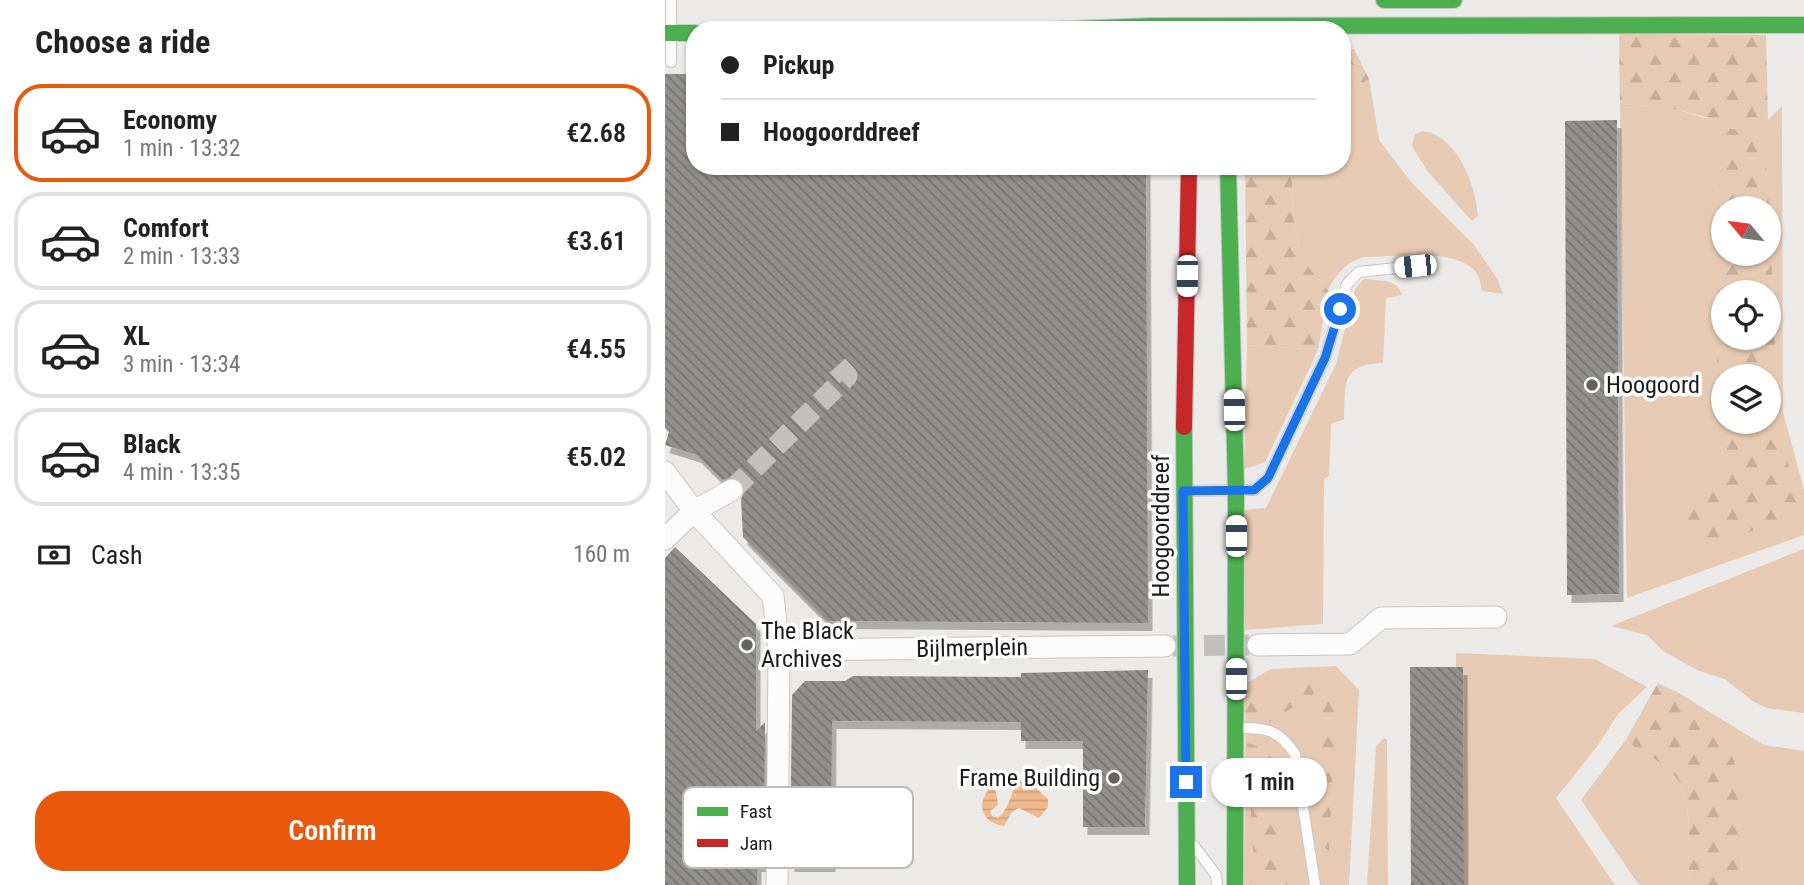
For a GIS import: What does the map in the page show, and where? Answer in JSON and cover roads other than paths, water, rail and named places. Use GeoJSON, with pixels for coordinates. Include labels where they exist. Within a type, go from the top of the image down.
{"type":"FeatureCollection","features":[{"type":"Feature","properties":{"kind":"street"},"geometry":{"type":"LineString","coordinates":[[1384,0],[1454,0]]}},
{"type":"Feature","properties":{"kind":"street"},"geometry":{"type":"LineString","coordinates":[[1203,21],[1210,9],[1219,21]]}},
{"type":"Feature","properties":{"kind":"street"},"geometry":{"type":"LineString","coordinates":[[1351,27],[1804,25]]}},
{"type":"Feature","properties":{"kind":"street"},"geometry":{"type":"LineString","coordinates":[[668,33],[686,33]]}},
{"type":"Feature","properties":{"kind":"street","name":"Hoogoorddreef"},"geometry":{"type":"LineString","coordinates":[[1187,885],[1183,491],[1189,175]]}},
{"type":"Feature","properties":{"kind":"street"},"geometry":{"type":"LineString","coordinates":[[1228,175],[1235,491],[1235,885]]}},
{"type":"Feature","properties":{"kind":"street"},"geometry":{"type":"LineString","coordinates":[[665,472],[694,511],[773,596],[779,650],[778,787]]}},
{"type":"Feature","properties":{"kind":"street"},"geometry":{"type":"LineString","coordinates":[[665,539],[694,511],[731,489]]}},
{"type":"Feature","properties":{"kind":"street"},"geometry":{"type":"LineString","coordinates":[[1258,645],[1350,644],[1381,618],[1496,617]]}},
{"type":"Feature","properties":{"kind":"street","name":"Bijlmerplein"},"geometry":{"type":"LineString","coordinates":[[779,650],[1165,646]]}},
{"type":"Feature","properties":{"kind":"lane"},"geometry":{"type":"LineString","coordinates":[[671,0],[668,33],[671,62]]}},
{"type":"Feature","properties":{"kind":"lane"},"geometry":{"type":"LineString","coordinates":[[1183,491],[1254,490],[1268,478],[1325,358],[1347,284],[1359,272],[1415,266]]}},
{"type":"Feature","properties":{"kind":"lane"},"geometry":{"type":"LineString","coordinates":[[1236,728],[1267,728],[1286,741],[1295,754],[1315,885]]}},
{"type":"Feature","properties":{"kind":"lane"},"geometry":{"type":"LineString","coordinates":[[1186,835],[1216,875],[1217,885]]}},
{"type":"Feature","properties":{"kind":"tunnel"},"geometry":{"type":"LineString","coordinates":[[732,490],[847,376],[834,362]]}},
{"type":"Feature","properties":{"kind":"tunnel"},"geometry":{"type":"LineString","coordinates":[[1173,646],[1249,645]]}},
{"type":"Feature","properties":{"kind":"place","name":"Hoogoord"},"geometry":{"type":"Point","coordinates":[1592,385]}},
{"type":"Feature","properties":{"kind":"place","name":"The Black Archives"},"geometry":{"type":"Point","coordinates":[747,645]}},
{"type":"Feature","properties":{"kind":"place","name":"Frame Building"},"geometry":{"type":"Point","coordinates":[1114,778]}}]}
